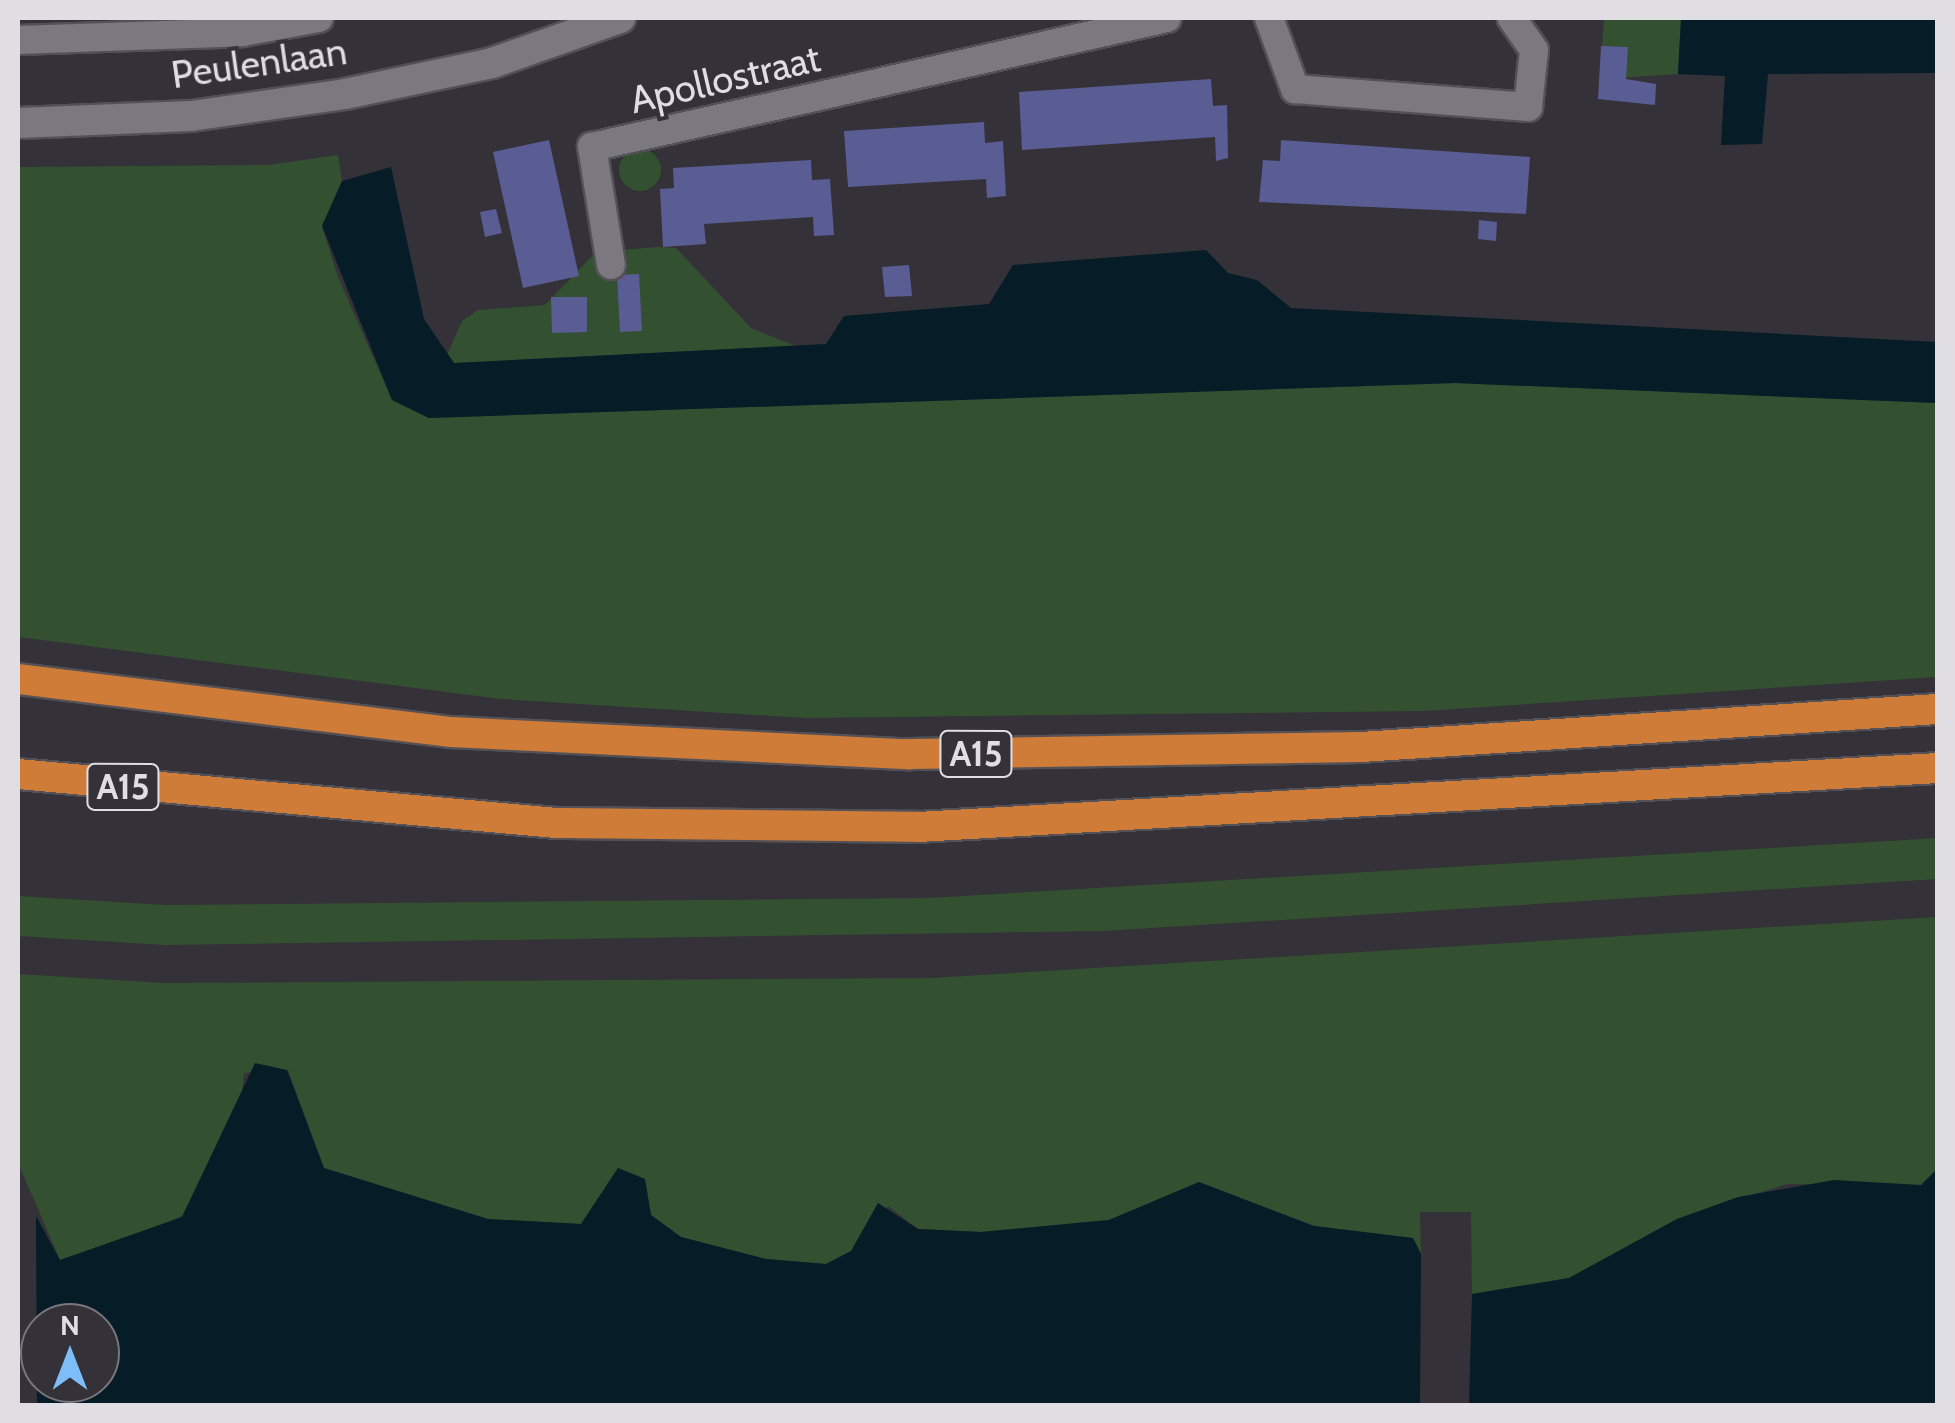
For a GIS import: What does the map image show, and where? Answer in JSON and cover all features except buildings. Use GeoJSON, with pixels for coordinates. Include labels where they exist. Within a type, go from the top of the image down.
{"type":"FeatureCollection","features":[{"type":"Feature","properties":{"kind":"highway","name":"A15"},"geometry":{"type":"LineString","coordinates":[[18,679],[451,732],[908,754],[1360,747],[1938,709]]}},
{"type":"Feature","properties":{"kind":"highway","name":"A15"},"geometry":{"type":"LineString","coordinates":[[18,774],[487,819],[918,827],[1938,768]]}},
{"type":"Feature","properties":{"kind":"street"},"geometry":{"type":"LineString","coordinates":[[18,40],[243,32],[319,18]]}},
{"type":"Feature","properties":{"kind":"street","name":"Peulenlaan"},"geometry":{"type":"LineString","coordinates":[[18,122],[191,116],[345,94],[492,63],[620,18]]}},
{"type":"Feature","properties":{"kind":"street","name":"Apollostraat"},"geometry":{"type":"LineString","coordinates":[[611,265],[592,147],[1166,18]]}},
{"type":"Feature","properties":{"kind":"street"},"geometry":{"type":"LineString","coordinates":[[1269,18],[1295,89],[1528,107],[1534,50],[1512,18]]}},
{"type":"Feature","properties":{"kind":"green space"},"geometry":{"type":"Polygon","coordinates":[[[1604,18],[1681,18],[1678,74],[1600,79],[1604,18]]]}},
{"type":"Feature","properties":{"kind":"green space"},"geometry":{"type":"Polygon","coordinates":[[[640,149],[655,155],[661,170],[655,185],[640,191],[625,185],[619,170],[625,155],[640,149]]]}},
{"type":"Feature","properties":{"kind":"green space"},"geometry":{"type":"Polygon","coordinates":[[[338,155],[342,181],[322,226],[338,277],[392,400],[429,418],[1455,383],[1937,403],[1937,677],[1424,711],[806,718],[501,699],[18,637],[18,167],[268,165],[338,155]]]}},
{"type":"Feature","properties":{"kind":"green space"},"geometry":{"type":"Polygon","coordinates":[[[676,248],[751,328],[796,346],[454,363],[447,355],[462,321],[478,310],[545,305],[596,252],[676,248]]]}},
{"type":"Feature","properties":{"kind":"green space"},"geometry":{"type":"Polygon","coordinates":[[[1938,838],[1937,879],[1104,931],[165,945],[18,936],[18,896],[166,905],[929,898],[1938,838]]]}},
{"type":"Feature","properties":{"kind":"green space"},"geometry":{"type":"Polygon","coordinates":[[[1937,917],[1937,1169],[1921,1186],[1787,1184],[1677,1219],[1569,1278],[1472,1294],[1471,1212],[1420,1212],[1421,1254],[1413,1238],[1314,1226],[1199,1182],[1109,1220],[981,1232],[918,1229],[888,1206],[851,1251],[826,1264],[766,1259],[681,1237],[651,1215],[645,1179],[618,1168],[581,1224],[488,1219],[324,1168],[288,1070],[244,1073],[241,1102],[182,1216],[120,1244],[60,1260],[18,1163],[18,974],[164,983],[931,978],[1937,917]]]}},
{"type":"Feature","properties":{"kind":"water"},"geometry":{"type":"Polygon","coordinates":[[[1681,18],[1937,18],[1936,73],[1768,74],[1762,144],[1721,145],[1725,76],[1678,74],[1681,18]]]}},
{"type":"Feature","properties":{"kind":"water"},"geometry":{"type":"Polygon","coordinates":[[[391,167],[424,319],[454,363],[826,344],[844,316],[989,304],[1013,265],[1206,250],[1228,273],[1257,280],[1291,308],[1937,342],[1937,403],[1455,383],[429,418],[392,400],[322,226],[342,181],[391,167]]]}},
{"type":"Feature","properties":{"kind":"water"},"geometry":{"type":"Polygon","coordinates":[[[255,1063],[287,1070],[324,1168],[488,1219],[581,1224],[618,1168],[645,1179],[651,1215],[681,1237],[766,1259],[826,1264],[851,1251],[878,1203],[918,1229],[981,1232],[1109,1220],[1199,1182],[1314,1226],[1413,1238],[1421,1254],[1420,1405],[37,1405],[120,1403],[120,1303],[36,1303],[36,1216],[60,1260],[182,1217],[255,1063]]]}},
{"type":"Feature","properties":{"kind":"water"},"geometry":{"type":"Polygon","coordinates":[[[1937,1169],[1937,1405],[1469,1405],[1472,1294],[1569,1278],[1677,1219],[1738,1197],[1834,1180],[1921,1185],[1937,1169]]]}}]}
